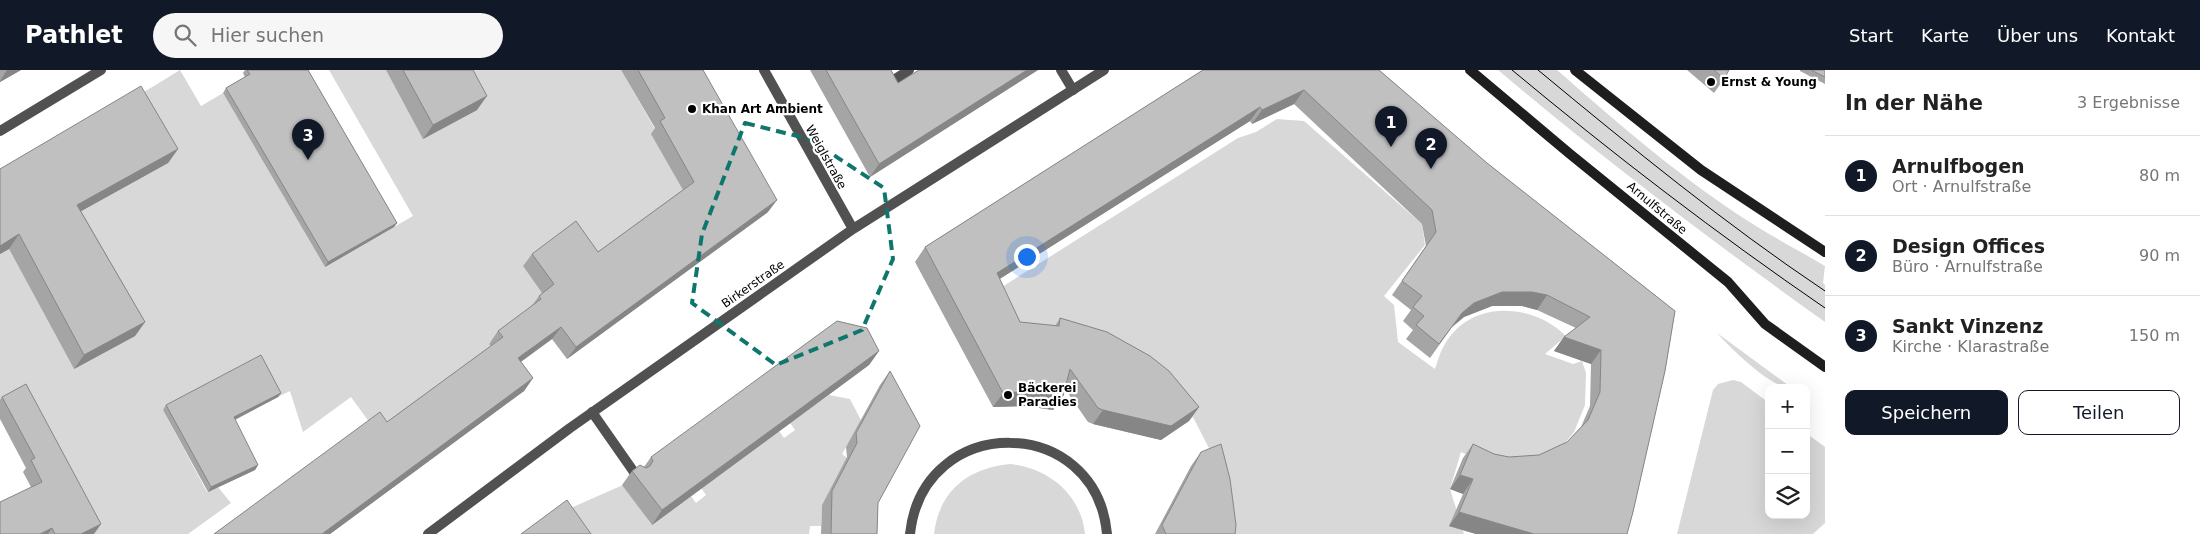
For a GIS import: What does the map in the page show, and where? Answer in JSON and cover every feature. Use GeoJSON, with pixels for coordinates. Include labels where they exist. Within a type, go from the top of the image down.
{"type":"FeatureCollection","features":[{"type":"Feature","properties":{"kind":"main road","name":"Arnulfstraße"},"geometry":{"type":"LineString","coordinates":[[1470,70],[1728,282],[1765,324],[1825,367]]}},
{"type":"Feature","properties":{"kind":"main road"},"geometry":{"type":"LineString","coordinates":[[1575,70],[1701,170],[1825,252]]}},
{"type":"Feature","properties":{"kind":"street"},"geometry":{"type":"LineString","coordinates":[[0,131],[101,70]]}},
{"type":"Feature","properties":{"kind":"street","name":"Weiglstraße"},"geometry":{"type":"LineString","coordinates":[[764,70],[853,229]]}},
{"type":"Feature","properties":{"kind":"street"},"geometry":{"type":"LineString","coordinates":[[897,78],[909,70]]}},
{"type":"Feature","properties":{"kind":"street"},"geometry":{"type":"LineString","coordinates":[[1061,70],[1073,90]]}},
{"type":"Feature","properties":{"kind":"street","name":"Birkerstraße"},"geometry":{"type":"LineString","coordinates":[[428,534],[592,412],[853,229],[1104,70]]}},
{"type":"Feature","properties":{"kind":"street"},"geometry":{"type":"LineString","coordinates":[[592,412],[636,475]]}},
{"type":"Feature","properties":{"kind":"street"},"geometry":{"type":"LineString","coordinates":[[910,534],[911,521],[918,499],[929,481],[943,466],[968,450],[997,442],[1025,443],[1041,448],[1057,454],[1080,472],[1096,494],[1106,519],[1107,534]]}},
{"type":"Feature","properties":{"kind":"highlighted area"},"geometry":{"type":"Polygon","coordinates":[[[745,123],[809,139],[884,188],[893,259],[862,330],[776,365],[692,303],[702,234],[745,123]]]}},
{"type":"Feature","properties":{"kind":"shaded area"},"geometry":{"type":"Polygon","coordinates":[[[180,70],[201,106],[223,93],[325,267],[413,216],[329,70],[621,70],[656,131],[685,194],[589,264],[523,266],[545,297],[489,343],[494,350],[378,434],[351,397],[303,432],[290,391],[278,397],[258,360],[163,410],[207,492],[218,487],[231,503],[188,534],[91,534],[0,405],[0,254],[9,249],[74,369],[67,219],[131,100],[180,70]]]}},
{"type":"Feature","properties":{"kind":"shaded area"},"geometry":{"type":"Polygon","coordinates":[[[1498,70],[1557,70],[1629,132],[1703,190],[1756,226],[1825,266],[1823,283],[1825,285],[1825,322],[1659,199],[1498,70]]]}},
{"type":"Feature","properties":{"kind":"shaded area"},"geometry":{"type":"Polygon","coordinates":[[[1277,119],[1304,121],[1422,224],[1425,245],[1384,296],[1394,305],[1398,342],[1435,369],[1445,344],[1456,329],[1470,319],[1486,313],[1520,312],[1537,317],[1552,325],[1566,336],[1545,354],[1573,364],[1582,361],[1586,373],[1585,405],[1574,432],[1565,443],[1542,459],[1472,457],[1461,452],[1450,489],[1464,534],[1228,534],[1214,458],[1194,419],[1180,400],[1076,331],[1044,324],[1041,333],[1014,332],[994,292],[1238,138],[1256,132],[1277,119]]]}},
{"type":"Feature","properties":{"kind":"shaded area"},"geometry":{"type":"Polygon","coordinates":[[[1717,333],[1787,384],[1773,382],[1742,357],[1717,333]]]}},
{"type":"Feature","properties":{"kind":"shaded area"},"geometry":{"type":"Polygon","coordinates":[[[1733,380],[1741,382],[1765,400],[1765,519],[1810,519],[1810,436],[1825,447],[1825,523],[1813,534],[1677,534],[1713,390],[1718,384],[1733,380]]]}},
{"type":"Feature","properties":{"kind":"shaded area"},"geometry":{"type":"Polygon","coordinates":[[[829,395],[850,399],[864,426],[842,454],[847,458],[822,505],[821,526],[810,526],[809,534],[571,534],[557,514],[623,485],[651,524],[691,496],[696,503],[706,495],[701,488],[779,431],[784,438],[795,430],[790,423],[829,395]]]}},
{"type":"Feature","properties":{"kind":"shaded area"},"geometry":{"type":"Polygon","coordinates":[[[1010,464],[1037,471],[1049,477],[1070,495],[1082,520],[1085,534],[934,534],[942,505],[958,484],[981,471],[995,466],[1010,464]]]}},
{"type":"Feature","properties":{"kind":"building"},"geometry":{"type":"Polygon","coordinates":[[[247,70],[308,70],[397,223],[328,262],[226,88],[250,74],[247,70]]]}},
{"type":"Feature","properties":{"kind":"building"},"geometry":{"type":"Polygon","coordinates":[[[403,70],[473,70],[487,96],[433,125],[403,70]]]}},
{"type":"Feature","properties":{"kind":"building"},"geometry":{"type":"Polygon","coordinates":[[[638,70],[703,70],[777,200],[576,347],[561,327],[518,358],[533,378],[322,534],[214,534],[380,412],[387,422],[503,337],[498,331],[541,299],[539,296],[554,284],[532,254],[576,221],[598,252],[694,182],[660,121],[665,118],[638,70]]]}},
{"type":"Feature","properties":{"kind":"building"},"geometry":{"type":"Polygon","coordinates":[[[826,70],[891,70],[898,83],[919,70],[1027,70],[879,164],[826,70]]]}},
{"type":"Feature","properties":{"kind":"building"},"geometry":{"type":"Polygon","coordinates":[[[1203,70],[1379,70],[1487,163],[1675,311],[1665,371],[1627,534],[1534,534],[1459,512],[1473,479],[1460,475],[1473,444],[1494,454],[1509,457],[1539,455],[1567,442],[1588,420],[1600,392],[1601,350],[1564,337],[1590,317],[1547,295],[1532,292],[1502,292],[1474,303],[1462,313],[1439,344],[1416,325],[1424,316],[1413,307],[1422,296],[1402,281],[1436,232],[1432,210],[1304,90],[1262,110],[1260,107],[997,273],[1020,322],[1059,326],[1060,318],[1107,332],[1150,356],[1169,371],[1199,407],[1171,426],[1103,410],[1098,408],[1070,369],[1063,396],[1036,391],[1003,393],[925,247],[1203,70]]]}},
{"type":"Feature","properties":{"kind":"building"},"geometry":{"type":"Polygon","coordinates":[[[1714,70],[1729,70],[1724,79],[1714,70]]]}},
{"type":"Feature","properties":{"kind":"building"},"geometry":{"type":"Polygon","coordinates":[[[1811,70],[1825,70],[1825,77],[1811,70]]]}},
{"type":"Feature","properties":{"kind":"building"},"geometry":{"type":"Polygon","coordinates":[[[141,86],[178,149],[77,205],[145,322],[84,355],[19,234],[0,246],[0,169],[141,86]]]}},
{"type":"Feature","properties":{"kind":"building"},"geometry":{"type":"Polygon","coordinates":[[[837,321],[867,328],[879,351],[662,510],[632,471],[640,465],[646,468],[650,466],[653,461],[651,457],[837,321]]]}},
{"type":"Feature","properties":{"kind":"building"},"geometry":{"type":"Polygon","coordinates":[[[261,355],[281,393],[234,417],[258,465],[211,487],[166,405],[261,355]]]}},
{"type":"Feature","properties":{"kind":"building"},"geometry":{"type":"Polygon","coordinates":[[[890,371],[920,426],[878,503],[877,534],[831,534],[832,491],[857,443],[856,433],[890,371]]]}},
{"type":"Feature","properties":{"kind":"building"},"geometry":{"type":"Polygon","coordinates":[[[26,384],[101,524],[81,534],[55,534],[52,528],[40,534],[0,534],[0,502],[42,482],[31,460],[35,458],[2,397],[26,384]]]}},
{"type":"Feature","properties":{"kind":"building"},"geometry":{"type":"Polygon","coordinates":[[[1221,444],[1230,479],[1236,525],[1235,534],[1166,534],[1162,525],[1201,452],[1221,444]]]}},
{"type":"Feature","properties":{"kind":"building"},"geometry":{"type":"Polygon","coordinates":[[[567,500],[591,534],[521,534],[567,500]]]}},
{"type":"Feature","properties":{"kind":"tram line"},"geometry":{"type":"LineString","coordinates":[[1512,70],[1666,193],[1825,308]]}},
{"type":"Feature","properties":{"kind":"tram line"},"geometry":{"type":"LineString","coordinates":[[1538,70],[1715,212],[1825,291]]}},
{"type":"Feature","properties":{"kind":"place","name":"Ernst & Young"},"geometry":{"type":"Point","coordinates":[1711,82]}},
{"type":"Feature","properties":{"kind":"place","name":"Khan Art Ambient"},"geometry":{"type":"Point","coordinates":[692,109]}},
{"type":"Feature","properties":{"kind":"place","name":"Arnulfbogen"},"geometry":{"type":"Point","coordinates":[1391,147]}},
{"type":"Feature","properties":{"kind":"place","name":"Sankt Vinzenz"},"geometry":{"type":"Point","coordinates":[308,160]}},
{"type":"Feature","properties":{"kind":"place","name":"Design Offices"},"geometry":{"type":"Point","coordinates":[1431,169]}},
{"type":"Feature","properties":{"kind":"place","name":"Bäckerei Paradies"},"geometry":{"type":"Point","coordinates":[1008,395]}}]}
